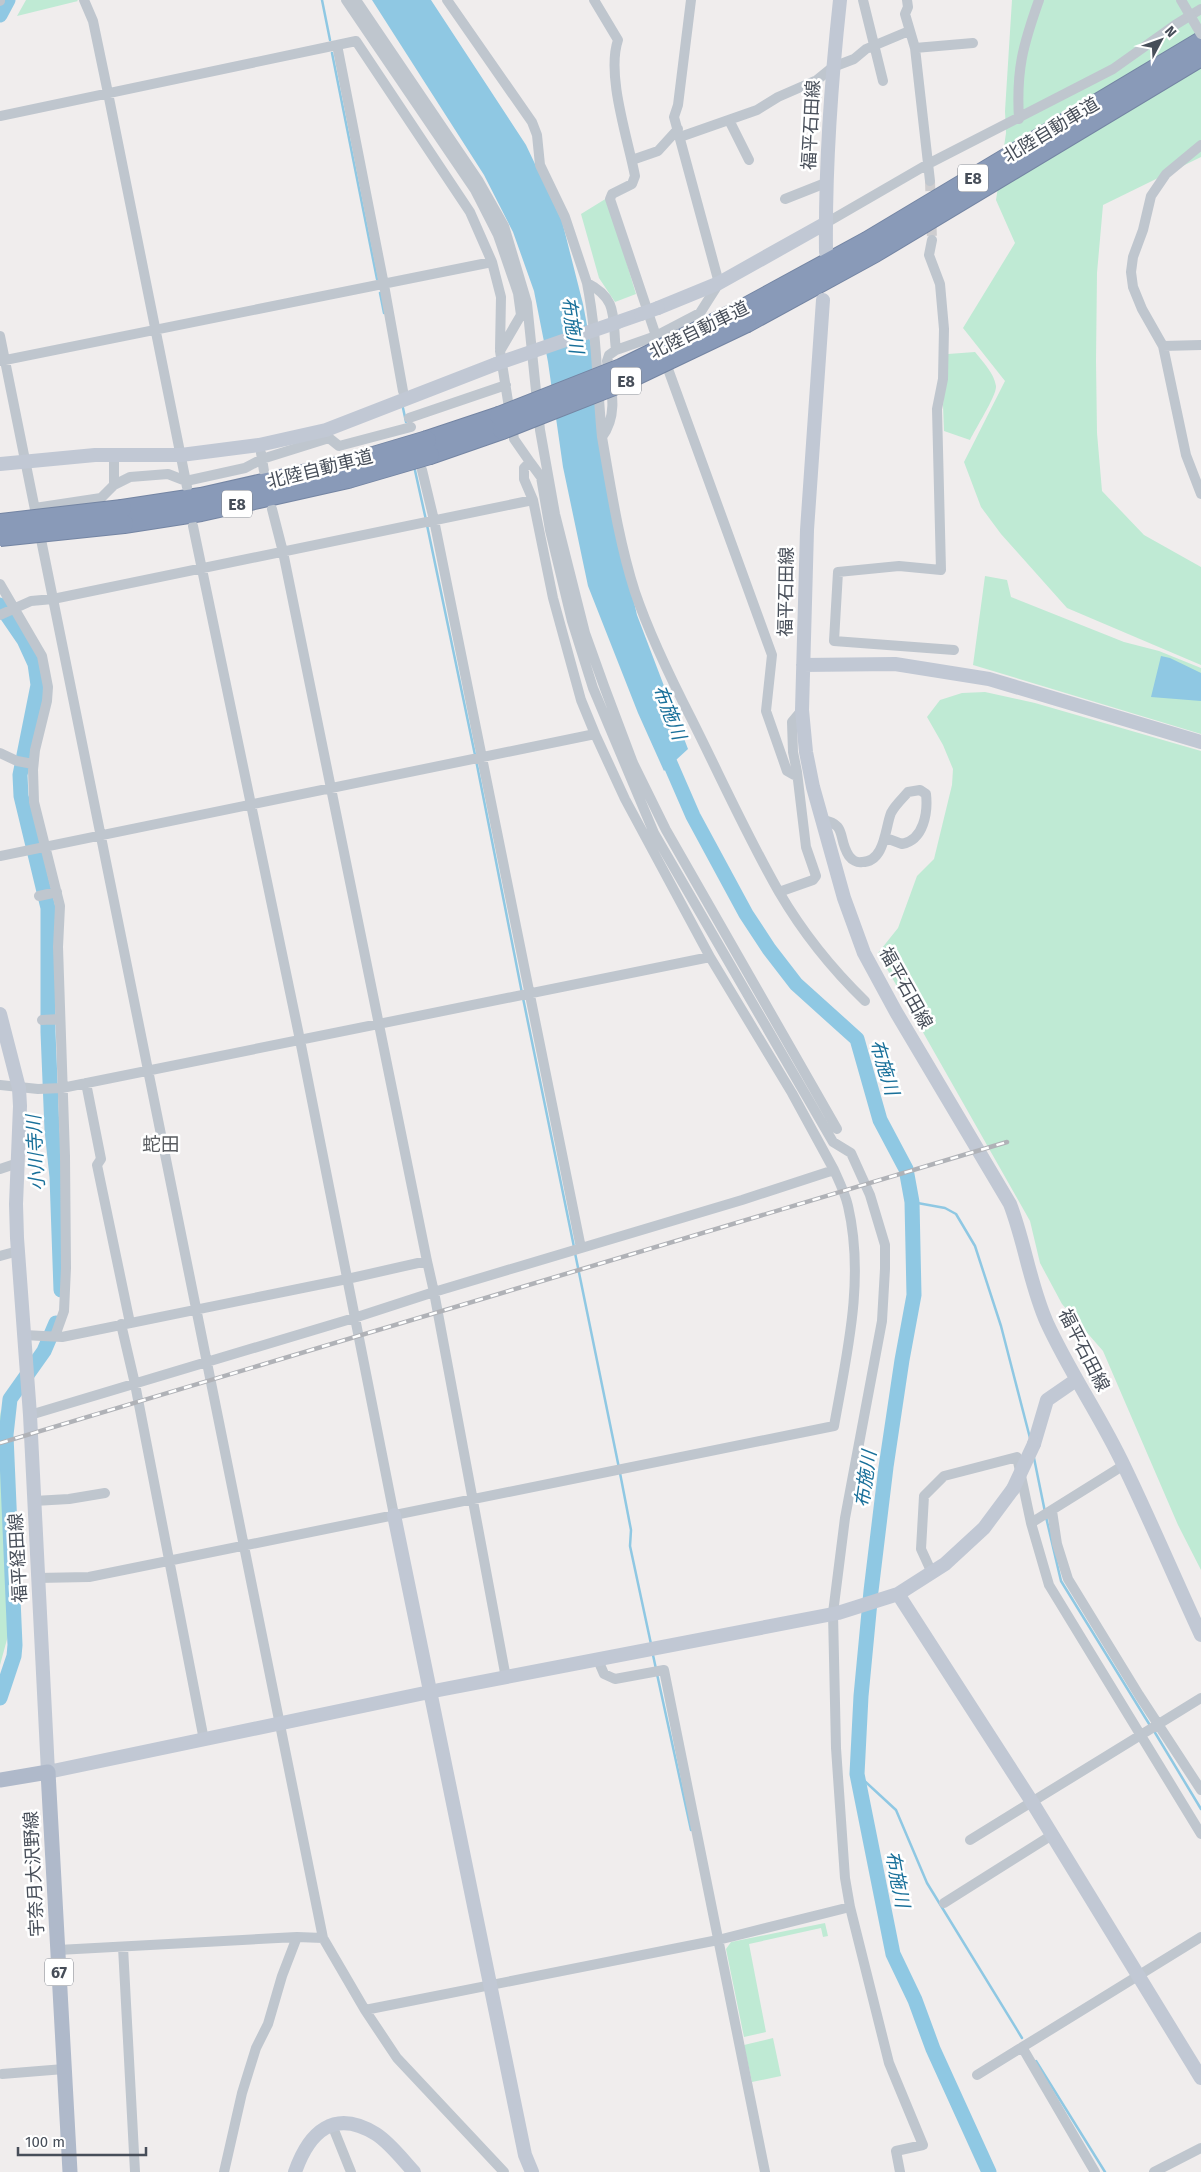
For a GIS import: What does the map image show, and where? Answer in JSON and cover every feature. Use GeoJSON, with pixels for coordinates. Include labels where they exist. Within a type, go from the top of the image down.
{"type":"FeatureCollection","features":[{"type":"Feature","properties":{"kind":"highway","name":"北陸自動車道"},"geometry":{"type":"LineString","coordinates":[[744,316],[1201,41]]}},
{"type":"Feature","properties":{"kind":"highway","name":"北陸自動車道"},"geometry":{"type":"LineString","coordinates":[[0,538],[123,517],[210,495],[345,472],[418,441],[500,423],[621,368],[744,316],[893,243],[1201,58]]}},
{"type":"Feature","properties":{"kind":"highway","name":"北陸自動車道"},"geometry":{"type":"LineString","coordinates":[[0,523],[123,517]]}},
{"type":"Feature","properties":{"kind":"main road"},"geometry":{"type":"LineString","coordinates":[[0,1780],[48,1772]]}},
{"type":"Feature","properties":{"kind":"main road","name":"宇奈月大沢野線"},"geometry":{"type":"LineString","coordinates":[[48,1772],[70,2172]]}},
{"type":"Feature","properties":{"kind":"street"},"geometry":{"type":"LineString","coordinates":[[84,0],[93,21],[186,484]]}},
{"type":"Feature","properties":{"kind":"street"},"geometry":{"type":"LineString","coordinates":[[346,0],[475,190],[498,235],[518,293],[521,315],[498,357]]}},
{"type":"Feature","properties":{"kind":"street"},"geometry":{"type":"LineString","coordinates":[[356,0],[478,180],[504,226],[527,303],[540,430],[555,514],[584,633],[600,677],[633,763],[666,830],[837,1129]]}},
{"type":"Feature","properties":{"kind":"street"},"geometry":{"type":"LineString","coordinates":[[447,0],[532,122],[537,135],[540,165],[565,217],[587,283],[593,318],[602,437],[616,519],[635,591],[647,623],[675,688],[726,792],[779,892],[796,921],[822,956],[865,1000]]}},
{"type":"Feature","properties":{"kind":"street"},"geometry":{"type":"LineString","coordinates":[[594,0],[618,40],[615,49],[615,83],[635,176],[632,184],[612,194],[610,199],[656,336],[772,655],[766,711],[787,771],[794,775],[797,772]]}},
{"type":"Feature","properties":{"kind":"street"},"geometry":{"type":"LineString","coordinates":[[602,437],[610,427],[612,414],[607,361],[609,355],[616,350],[656,336],[700,313],[719,284],[674,117],[678,104],[691,0]]}},
{"type":"Feature","properties":{"kind":"street","name":"福平石田線"},"geometry":{"type":"LineString","coordinates":[[826,252],[833,67],[840,0]]}},
{"type":"Feature","properties":{"kind":"street"},"geometry":{"type":"LineString","coordinates":[[863,0],[883,81]]}},
{"type":"Feature","properties":{"kind":"street"},"geometry":{"type":"LineString","coordinates":[[907,0],[908,7],[905,14],[915,48],[930,181]]}},
{"type":"Feature","properties":{"kind":"street"},"geometry":{"type":"LineString","coordinates":[[1020,119],[1018,88],[1021,58],[1038,0]]}},
{"type":"Feature","properties":{"kind":"street"},"geometry":{"type":"LineString","coordinates":[[1182,0],[1201,34]]}},
{"type":"Feature","properties":{"kind":"street"},"geometry":{"type":"LineString","coordinates":[[35,508],[101,498],[114,485],[130,477],[168,474],[186,484],[245,468],[262,459],[327,434],[498,357],[618,322],[719,284],[928,164],[1020,119],[1113,69],[1175,24],[1201,9]]}},
{"type":"Feature","properties":{"kind":"street"},"geometry":{"type":"LineString","coordinates":[[632,160],[658,151],[679,133],[729,120],[757,110],[778,96],[817,80],[833,67],[854,60],[866,49],[909,31]]}},
{"type":"Feature","properties":{"kind":"street"},"geometry":{"type":"LineString","coordinates":[[0,116],[356,41],[470,212],[492,262],[501,297],[498,357],[506,384],[514,439],[541,477],[550,530],[572,620],[593,688],[654,833],[833,1142],[852,1153],[870,1195],[885,1245],[882,1321],[845,1518],[836,1613],[836,1748],[845,1878],[850,1907],[889,2063],[923,2145],[896,2151],[900,2172]]}},
{"type":"Feature","properties":{"kind":"street"},"geometry":{"type":"LineString","coordinates":[[915,48],[972,43]]}},
{"type":"Feature","properties":{"kind":"street"},"geometry":{"type":"LineString","coordinates":[[336,45],[403,391]]}},
{"type":"Feature","properties":{"kind":"street"},"geometry":{"type":"LineString","coordinates":[[729,120],[750,160]]}},
{"type":"Feature","properties":{"kind":"street"},"geometry":{"type":"LineString","coordinates":[[1201,145],[1166,174],[1151,196],[1134,257],[1132,272],[1133,287],[1142,309],[1163,346],[1186,455],[1201,494]]}},
{"type":"Feature","properties":{"kind":"street"},"geometry":{"type":"LineString","coordinates":[[785,199],[828,182]]}},
{"type":"Feature","properties":{"kind":"street"},"geometry":{"type":"LineString","coordinates":[[932,240],[929,255],[940,284],[944,329],[944,379],[937,409],[941,570],[899,566],[838,572],[834,641],[954,650]]}},
{"type":"Feature","properties":{"kind":"street"},"geometry":{"type":"LineString","coordinates":[[2,361],[492,262]]}},
{"type":"Feature","properties":{"kind":"street"},"geometry":{"type":"LineString","coordinates":[[587,283],[604,293],[610,301],[616,350]]}},
{"type":"Feature","properties":{"kind":"street","name":"福平石田線"},"geometry":{"type":"LineString","coordinates":[[823,300],[807,530],[802,710],[806,752],[822,820],[844,898],[864,953],[896,1012],[1010,1204],[1020,1231],[1031,1276],[1047,1322],[1076,1380],[1124,1465],[1201,1635]]}},
{"type":"Feature","properties":{"kind":"street"},"geometry":{"type":"LineString","coordinates":[[0,336],[2,361],[26,461],[323,1938],[365,2010],[397,2058],[504,2172]]}},
{"type":"Feature","properties":{"kind":"street"},"geometry":{"type":"LineString","coordinates":[[1163,346],[1201,345]]}},
{"type":"Feature","properties":{"kind":"street"},"geometry":{"type":"LineString","coordinates":[[327,434],[340,446],[418,441],[506,384]]}},
{"type":"Feature","properties":{"kind":"street"},"geometry":{"type":"LineString","coordinates":[[406,406],[418,441],[581,1248]]}},
{"type":"Feature","properties":{"kind":"street"},"geometry":{"type":"LineString","coordinates":[[0,464],[114,455],[181,455],[327,434]]}},
{"type":"Feature","properties":{"kind":"street"},"geometry":{"type":"LineString","coordinates":[[259,445],[264,471]]}},
{"type":"Feature","properties":{"kind":"street"},"geometry":{"type":"LineString","coordinates":[[114,455],[114,485]]}},
{"type":"Feature","properties":{"kind":"street"},"geometry":{"type":"LineString","coordinates":[[38,1578],[88,1577],[834,1426],[850,1334],[855,1265],[847,1204],[834,1170],[792,1093],[710,956],[625,799],[595,734],[581,700],[553,598],[533,500],[524,479],[524,468],[530,462]]}},
{"type":"Feature","properties":{"kind":"street"},"geometry":{"type":"LineString","coordinates":[[0,615],[14,607],[31,601],[53,599],[533,500]]}},
{"type":"Feature","properties":{"kind":"street"},"geometry":{"type":"LineString","coordinates":[[272,510],[283,552],[332,788],[378,1024],[434,1292],[506,1678]]}},
{"type":"Feature","properties":{"kind":"street"},"geometry":{"type":"LineString","coordinates":[[194,526],[300,1040],[346,1279],[489,1986],[525,2155],[532,2172]]}},
{"type":"Feature","properties":{"kind":"street"},"geometry":{"type":"LineString","coordinates":[[0,584],[42,656],[46,670],[47,701],[33,764],[34,802],[43,847],[60,906],[58,947],[65,1292],[63,1316],[55,1336]]}},
{"type":"Feature","properties":{"kind":"street"},"geometry":{"type":"LineString","coordinates":[[804,665],[895,664],[989,679],[1201,742]]}},
{"type":"Feature","properties":{"kind":"street"},"geometry":{"type":"LineString","coordinates":[[779,892],[813,880],[816,876],[806,848],[793,752],[792,722],[802,710]]}},
{"type":"Feature","properties":{"kind":"street"},"geometry":{"type":"LineString","coordinates":[[0,856],[481,759],[595,734]]}},
{"type":"Feature","properties":{"kind":"street"},"geometry":{"type":"LineString","coordinates":[[0,753],[17,761],[33,764]]}},
{"type":"Feature","properties":{"kind":"street"},"geometry":{"type":"LineString","coordinates":[[822,820],[834,822],[838,826],[845,850],[851,859],[860,863],[870,861],[877,854],[886,838],[892,812],[901,800],[908,792],[920,790],[926,794],[927,803],[924,818],[921,830],[915,839],[902,844],[886,838]]}},
{"type":"Feature","properties":{"kind":"street"},"geometry":{"type":"LineString","coordinates":[[39,896],[57,892]]}},
{"type":"Feature","properties":{"kind":"street"},"geometry":{"type":"LineString","coordinates":[[0,1085],[19,1088],[62,1088],[710,956]]}},
{"type":"Feature","properties":{"kind":"street","name":"福平経田線"},"geometry":{"type":"LineString","coordinates":[[0,1014],[19,1088],[16,1204],[18,1252],[30,1415],[48,1772]]}},
{"type":"Feature","properties":{"kind":"street"},"geometry":{"type":"LineString","coordinates":[[42,1020],[60,1019]]}},
{"type":"Feature","properties":{"kind":"street"},"geometry":{"type":"LineString","coordinates":[[86,1083],[101,1159],[97,1165],[135,1384],[204,1740]]}},
{"type":"Feature","properties":{"kind":"street"},"geometry":{"type":"LineString","coordinates":[[0,1169],[18,1163]]}},
{"type":"Feature","properties":{"kind":"street"},"geometry":{"type":"LineString","coordinates":[[30,1415],[742,1200],[834,1170]]}},
{"type":"Feature","properties":{"kind":"street"},"geometry":{"type":"LineString","coordinates":[[0,1256],[18,1252]]}},
{"type":"Feature","properties":{"kind":"street"},"geometry":{"type":"LineString","coordinates":[[24,1340],[125,1324],[427,1261]]}},
{"type":"Feature","properties":{"kind":"street"},"geometry":{"type":"LineString","coordinates":[[48,1772],[430,1692],[836,1613],[898,1594],[946,1564],[984,1528],[1013,1489],[1034,1444],[1047,1400],[1076,1380]]}},
{"type":"Feature","properties":{"kind":"street"},"geometry":{"type":"LineString","coordinates":[[932,1573],[921,1549],[924,1496],[944,1476],[1017,1457],[1031,1523],[1049,1585],[1201,1834]]}},
{"type":"Feature","properties":{"kind":"street"},"geometry":{"type":"LineString","coordinates":[[1031,1523],[1124,1465]]}},
{"type":"Feature","properties":{"kind":"street"},"geometry":{"type":"LineString","coordinates":[[34,1501],[68,1499],[104,1493]]}},
{"type":"Feature","properties":{"kind":"street"},"geometry":{"type":"LineString","coordinates":[[1052,1511],[1058,1544],[1068,1580],[1139,1695],[1160,1724],[1201,1790]]}},
{"type":"Feature","properties":{"kind":"street"},"geometry":{"type":"LineString","coordinates":[[898,1594],[1032,1802],[1201,2078]]}},
{"type":"Feature","properties":{"kind":"street"},"geometry":{"type":"LineString","coordinates":[[598,1660],[604,1674],[615,1679],[664,1670],[765,2172]]}},
{"type":"Feature","properties":{"kind":"street"},"geometry":{"type":"LineString","coordinates":[[970,1840],[1201,1698]]}},
{"type":"Feature","properties":{"kind":"street"},"geometry":{"type":"LineString","coordinates":[[944,1903],[1052,1835]]}},
{"type":"Feature","properties":{"kind":"street"},"geometry":{"type":"LineString","coordinates":[[365,2010],[718,1940],[850,1907]]}},
{"type":"Feature","properties":{"kind":"street"},"geometry":{"type":"LineString","coordinates":[[58,1950],[297,1937],[323,1938]]}},
{"type":"Feature","properties":{"kind":"street"},"geometry":{"type":"LineString","coordinates":[[224,2172],[242,2093],[256,2048],[268,2024],[282,1976],[297,1937]]}},
{"type":"Feature","properties":{"kind":"street"},"geometry":{"type":"LineString","coordinates":[[977,2075],[1201,1937]]}},
{"type":"Feature","properties":{"kind":"street"},"geometry":{"type":"LineString","coordinates":[[123,1947],[135,2172]]}},
{"type":"Feature","properties":{"kind":"street"},"geometry":{"type":"LineString","coordinates":[[1022,2047],[1095,2172]]}},
{"type":"Feature","properties":{"kind":"street"},"geometry":{"type":"LineString","coordinates":[[2,2074],[64,2070]]}},
{"type":"Feature","properties":{"kind":"street"},"geometry":{"type":"LineString","coordinates":[[295,2172],[301,2154],[310,2139],[323,2129],[342,2121],[360,2126],[377,2134],[414,2172]]}},
{"type":"Feature","properties":{"kind":"street"},"geometry":{"type":"LineString","coordinates":[[332,2126],[350,2172]]}},
{"type":"Feature","properties":{"kind":"street"},"geometry":{"type":"LineString","coordinates":[[1154,2172],[1201,2148]]}},
{"type":"Feature","properties":{"kind":"green space"},"geometry":{"type":"Polygon","coordinates":[[[26,0],[77,0],[78,1],[17,16],[26,0]]]}},
{"type":"Feature","properties":{"kind":"green space"},"geometry":{"type":"Polygon","coordinates":[[[1012,0],[1201,0],[1201,157],[1103,205],[1097,273],[1096,361],[1097,433],[1102,491],[1144,535],[1201,567],[1201,665],[1067,608],[1001,534],[981,507],[964,462],[1005,381],[963,328],[1015,243],[996,200],[1006,133],[1005,111],[1012,0]]]}},
{"type":"Feature","properties":{"kind":"green space"},"geometry":{"type":"Polygon","coordinates":[[[607,198],[636,294],[615,302],[599,278],[581,214],[607,198]]]}},
{"type":"Feature","properties":{"kind":"green space"},"geometry":{"type":"Polygon","coordinates":[[[975,352],[991,372],[996,386],[990,404],[970,440],[944,431],[943,405],[948,354],[975,352]]]}},
{"type":"Feature","properties":{"kind":"green space"},"geometry":{"type":"Polygon","coordinates":[[[985,576],[1007,580],[1011,597],[1124,642],[1159,651],[1201,668],[1201,734],[973,665],[985,576]]]}},
{"type":"Feature","properties":{"kind":"green space"},"geometry":{"type":"Polygon","coordinates":[[[985,692],[1035,703],[1201,751],[1201,1570],[1178,1525],[1103,1351],[1062,1304],[1040,1263],[1030,1221],[878,953],[898,928],[917,876],[934,859],[952,785],[953,769],[943,745],[927,717],[940,700],[962,693],[985,692]]]}},
{"type":"Feature","properties":{"kind":"green space"},"geometry":{"type":"Polygon","coordinates":[[[0,1410],[14,1504],[21,1588],[0,1665],[0,1410]]]}},
{"type":"Feature","properties":{"kind":"green space"},"geometry":{"type":"Polygon","coordinates":[[[825,1923],[828,1936],[823,1937],[821,1928],[749,1944],[766,2032],[744,2037],[726,1949],[731,1942],[825,1923]]]}},
{"type":"Feature","properties":{"kind":"green space"},"geometry":{"type":"Polygon","coordinates":[[[773,2038],[781,2076],[752,2082],[744,2045],[773,2038]]]}},
{"type":"Feature","properties":{"kind":"water"},"geometry":{"type":"Polygon","coordinates":[[[372,0],[431,0],[526,145],[562,221],[583,304],[605,420],[608,490],[637,615],[688,749],[664,771],[638,713],[588,586],[563,467],[548,362],[534,291],[513,232],[484,175],[372,0]]]}},
{"type":"Feature","properties":{"kind":"water"},"geometry":{"type":"Polygon","coordinates":[[[1161,656],[1170,658],[1201,673],[1201,701],[1151,697],[1161,656]]]}},
{"type":"Feature","properties":{"kind":"waterway","name":"小川寺川"},"geometry":{"type":"LineString","coordinates":[[0,15],[8,0]]}},
{"type":"Feature","properties":{"kind":"waterway"},"geometry":{"type":"LineString","coordinates":[[322,0],[330,40]]}},
{"type":"Feature","properties":{"kind":"waterway"},"geometry":{"type":"LineString","coordinates":[[332,53],[377,279]]}},
{"type":"Feature","properties":{"kind":"waterway"},"geometry":{"type":"LineString","coordinates":[[380,293],[384,313]]}},
{"type":"Feature","properties":{"kind":"waterway"},"geometry":{"type":"LineString","coordinates":[[403,408],[406,422]]}},
{"type":"Feature","properties":{"kind":"waterway"},"geometry":{"type":"LineString","coordinates":[[414,466],[426,520]]}},
{"type":"Feature","properties":{"kind":"waterway"},"geometry":{"type":"LineString","coordinates":[[427,525],[475,755]]}},
{"type":"Feature","properties":{"kind":"waterway","name":"小川寺川"},"geometry":{"type":"LineString","coordinates":[[0,605],[24,640],[35,664],[38,685],[20,775],[21,796],[48,908],[48,1032],[52,1130],[57,1177],[61,1290]]}},
{"type":"Feature","properties":{"kind":"waterway","name":"布施川"},"geometry":{"type":"LineString","coordinates":[[663,747],[693,816],[746,914],[769,949],[796,984],[857,1039],[880,1120],[906,1169],[912,1202],[914,1295],[886,1467],[871,1591],[861,1696],[857,1774],[893,1954],[915,2000],[933,2049],[989,2172]]}},
{"type":"Feature","properties":{"kind":"waterway"},"geometry":{"type":"LineString","coordinates":[[476,760],[522,993]]}},
{"type":"Feature","properties":{"kind":"waterway"},"geometry":{"type":"LineString","coordinates":[[523,998],[574,1247]]}},
{"type":"Feature","properties":{"kind":"waterway"},"geometry":{"type":"LineString","coordinates":[[912,1202],[945,1208],[956,1214],[975,1246],[1001,1326],[1030,1438]]}},
{"type":"Feature","properties":{"kind":"waterway"},"geometry":{"type":"LineString","coordinates":[[575,1253],[619,1468]]}},
{"type":"Feature","properties":{"kind":"waterway","name":"小川寺川"},"geometry":{"type":"LineString","coordinates":[[0,1698],[14,1656],[15,1645],[6,1435],[10,1399],[44,1351],[56,1323]]}},
{"type":"Feature","properties":{"kind":"waterway"},"geometry":{"type":"LineString","coordinates":[[1034,1458],[1045,1512]]}},
{"type":"Feature","properties":{"kind":"waterway"},"geometry":{"type":"LineString","coordinates":[[620,1473],[631,1530],[630,1546],[651,1644]]}},
{"type":"Feature","properties":{"kind":"waterway"},"geometry":{"type":"LineString","coordinates":[[1046,1517],[1061,1581],[1151,1727]]}},
{"type":"Feature","properties":{"kind":"waterway"},"geometry":{"type":"LineString","coordinates":[[653,1655],[656,1669]]}},
{"type":"Feature","properties":{"kind":"waterway"},"geometry":{"type":"LineString","coordinates":[[657,1674],[691,1830]]}},
{"type":"Feature","properties":{"kind":"waterway"},"geometry":{"type":"LineString","coordinates":[[1154,1731],[1201,1809]]}},
{"type":"Feature","properties":{"kind":"waterway"},"geometry":{"type":"LineString","coordinates":[[857,1774],[896,1810],[927,1883],[1022,2038]]}},
{"type":"Feature","properties":{"kind":"waterway"},"geometry":{"type":"LineString","coordinates":[[1036,2061],[1105,2172]]}},
{"type":"Feature","properties":{"kind":"tunnel"},"geometry":{"type":"LineString","coordinates":[[930,181],[932,240]]}},
{"type":"Feature","properties":{"kind":"railway"},"geometry":{"type":"LineString","coordinates":[[0,1443],[1007,1142]]}},
{"type":"Feature","properties":{"kind":"district","name":"蛇田"},"geometry":{"type":"Point","coordinates":[161,1144]}}]}
